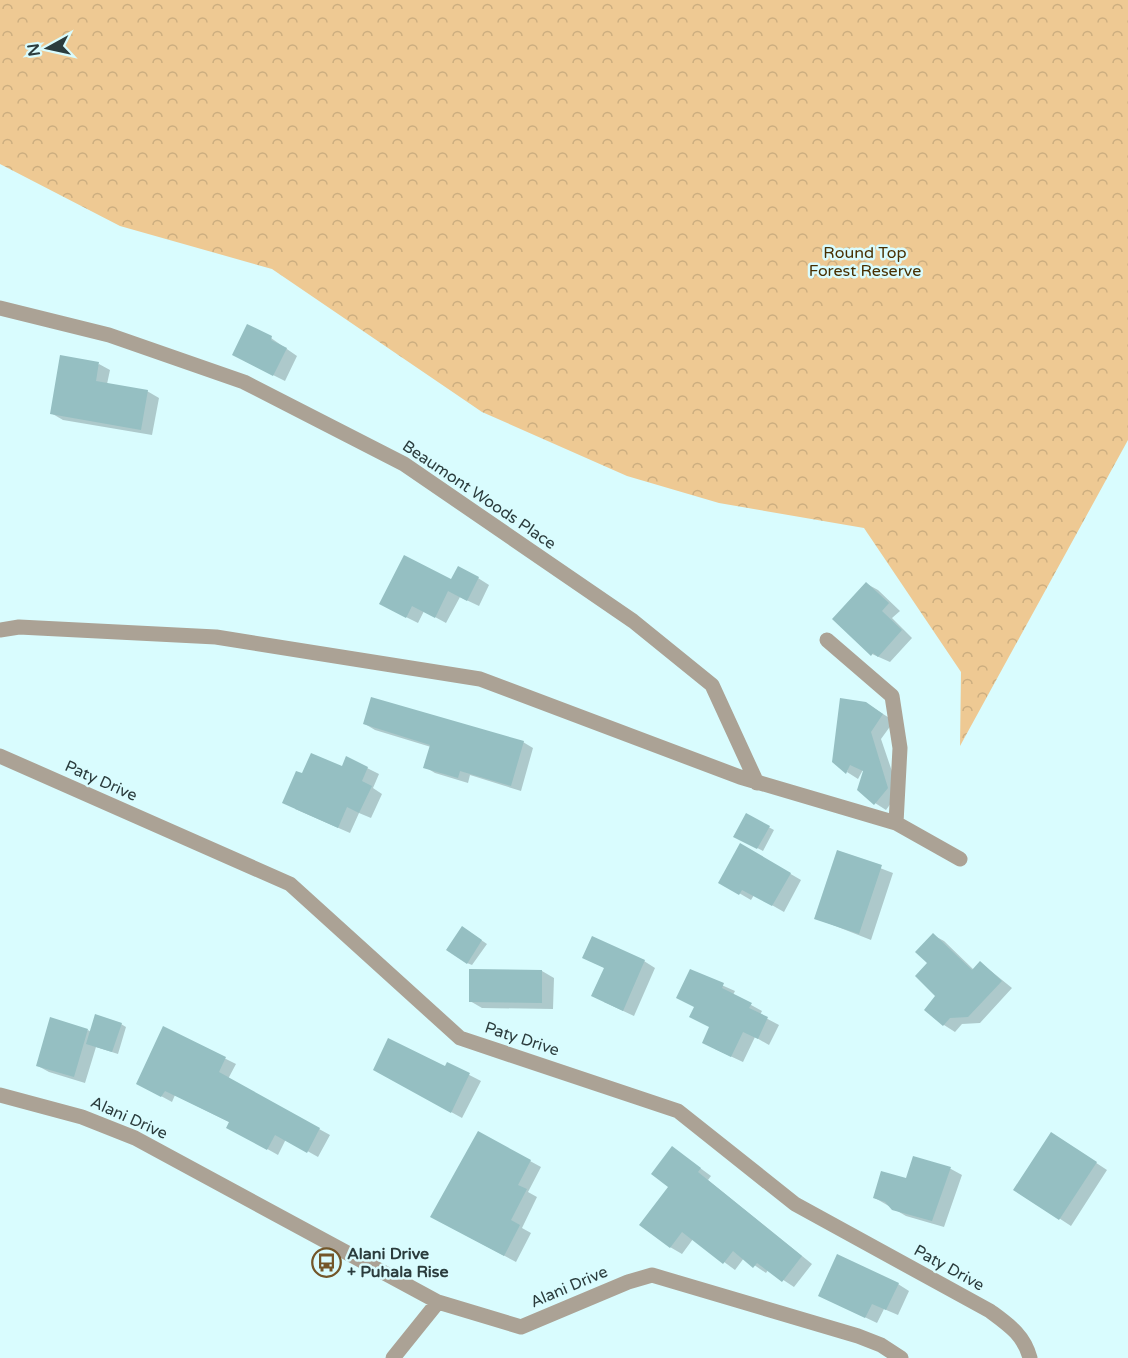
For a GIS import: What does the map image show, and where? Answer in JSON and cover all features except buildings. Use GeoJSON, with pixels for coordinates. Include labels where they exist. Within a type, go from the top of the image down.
{"type":"FeatureCollection","features":[{"type":"Feature","properties":{"kind":"street","name":"Beaumont Woods Place"},"geometry":{"type":"LineString","coordinates":[[0,308],[108,335],[244,382],[404,464],[633,621],[712,685],[757,783]]}},
{"type":"Feature","properties":{"kind":"street"},"geometry":{"type":"LineString","coordinates":[[0,630],[19,627],[216,637],[480,679],[757,783],[896,824],[960,859]]}},
{"type":"Feature","properties":{"kind":"street"},"geometry":{"type":"LineString","coordinates":[[827,640],[892,696],[900,748],[896,824]]}},
{"type":"Feature","properties":{"kind":"street","name":"Paty Drive"},"geometry":{"type":"LineString","coordinates":[[0,756],[290,884],[460,1038],[678,1111],[795,1204],[990,1311],[1010,1325],[1026,1342],[1030,1358]]}},
{"type":"Feature","properties":{"kind":"street","name":"Alani Drive"},"geometry":{"type":"LineString","coordinates":[[0,1095],[82,1117],[135,1138],[438,1302],[521,1327],[628,1282],[652,1275],[858,1336],[881,1345],[901,1358]]}},
{"type":"Feature","properties":{"kind":"street"},"geometry":{"type":"LineString","coordinates":[[393,1358],[438,1302]]}},
{"type":"Feature","properties":{"kind":"green space","name":"Round Top Forest Reserve"},"geometry":{"type":"Polygon","coordinates":[[[0,0],[1128,0],[1128,440],[960,746],[961,672],[864,528],[719,503],[627,476],[482,412],[272,269],[120,226],[0,164],[0,0]]]}},
{"type":"Feature","properties":{"kind":"place","name":"Alani Drive + Puhala Rise"},"geometry":{"type":"Point","coordinates":[326,1263]}}]}
